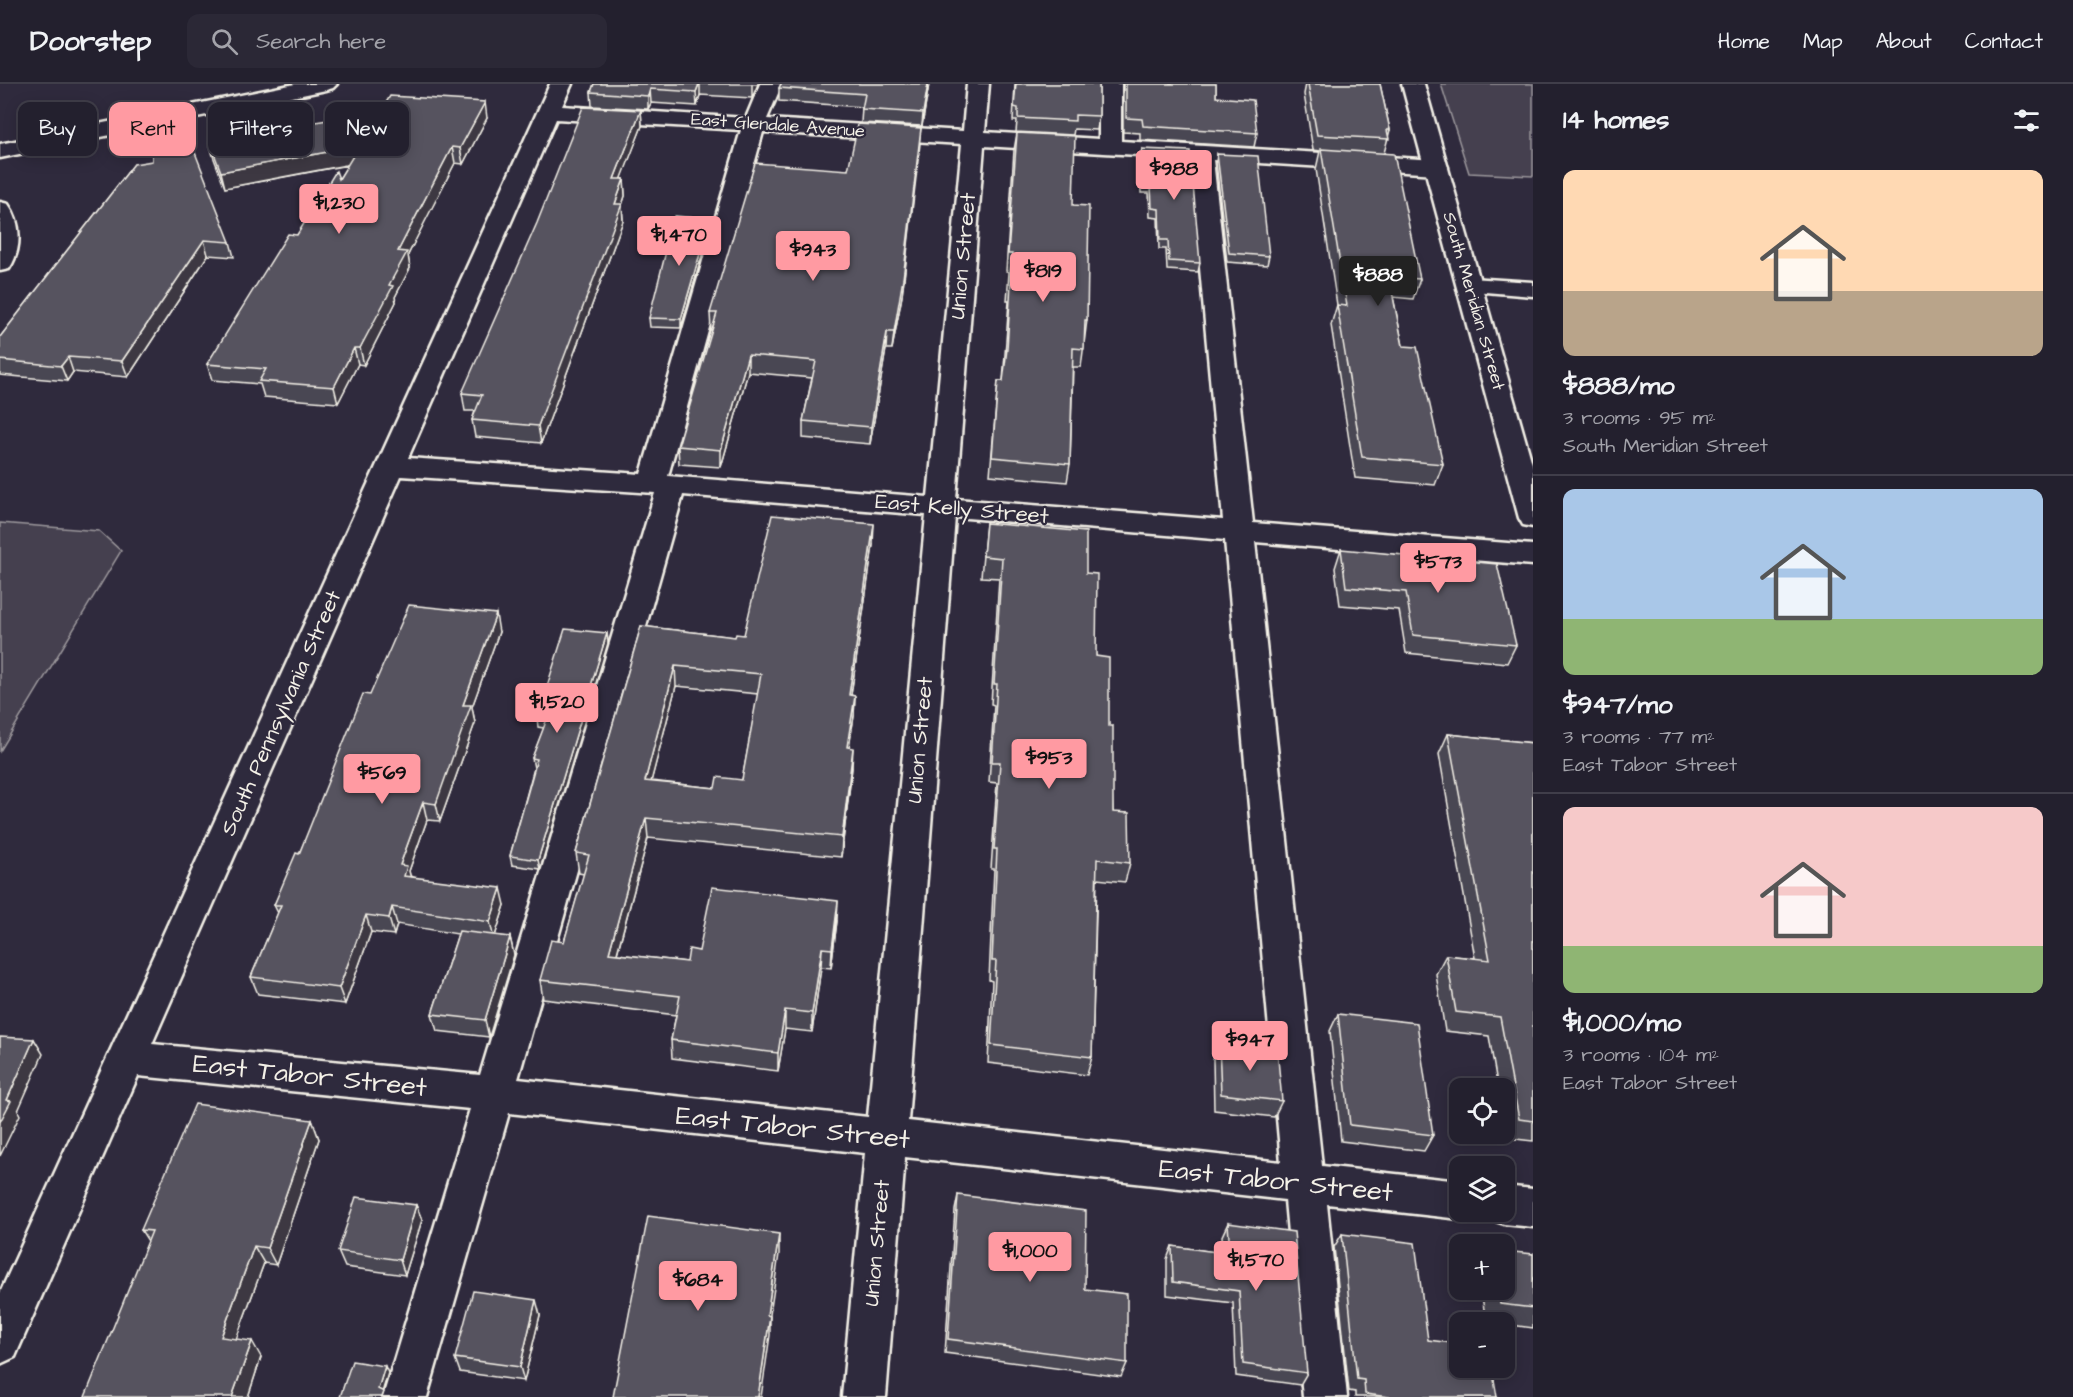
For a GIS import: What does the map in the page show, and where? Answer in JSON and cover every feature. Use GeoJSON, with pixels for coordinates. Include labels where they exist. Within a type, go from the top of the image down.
{"type":"FeatureCollection","features":[{"type":"Feature","properties":{"kind":"street"},"geometry":{"type":"LineString","coordinates":[[0,151],[326,84]]}},
{"type":"Feature","properties":{"kind":"street"},"geometry":{"type":"LineString","coordinates":[[405,1397],[492,1094],[611,705],[662,484],[754,124],[771,84]]}},
{"type":"Feature","properties":{"kind":"street","name":"Union Street"},"geometry":{"type":"LineString","coordinates":[[864,1397],[978,84]]}},
{"type":"Feature","properties":{"kind":"street"},"geometry":{"type":"LineString","coordinates":[[1110,84],[1110,146]]}},
{"type":"Feature","properties":{"kind":"street","name":"South Meridian Street"},"geometry":{"type":"LineString","coordinates":[[1413,84],[1533,518]]}},
{"type":"Feature","properties":{"kind":"street","name":"East Glendale Avenue"},"geometry":{"type":"LineString","coordinates":[[556,98],[754,124],[1437,167]]}},
{"type":"Feature","properties":{"kind":"street","name":"South Pennsylvania Street"},"geometry":{"type":"LineString","coordinates":[[2,1331],[127,1058],[556,98]]}},
{"type":"Feature","properties":{"kind":"street"},"geometry":{"type":"LineString","coordinates":[[1201,152],[1325,1397]]}},
{"type":"Feature","properties":{"kind":"street"},"geometry":{"type":"LineString","coordinates":[[0,209],[8,242],[0,264]]}},
{"type":"Feature","properties":{"kind":"street"},"geometry":{"type":"LineString","coordinates":[[1470,285],[1533,289]]}},
{"type":"Feature","properties":{"kind":"street","name":"East Kelly Street"},"geometry":{"type":"LineString","coordinates":[[391,466],[662,484],[1533,555]]}},
{"type":"Feature","properties":{"kind":"street","name":"East Tabor Street"},"geometry":{"type":"LineString","coordinates":[[127,1058],[492,1094],[1449,1199]]}},
{"type":"Feature","properties":{"kind":"street"},"geometry":{"type":"LineString","coordinates":[[1515,1206],[1533,1208]]}},
{"type":"Feature","properties":{"kind":"shaded area"},"geometry":{"type":"Polygon","coordinates":[[[1441,84],[1533,84],[1533,176],[1469,173],[1441,84]]]}},
{"type":"Feature","properties":{"kind":"shaded area"},"geometry":{"type":"Polygon","coordinates":[[[0,523],[99,531],[121,551],[0,751],[0,523]]]}},
{"type":"Feature","properties":{"kind":"building"},"geometry":{"type":"Polygon","coordinates":[[[594,84],[699,84],[696,92],[650,89],[648,96],[591,92],[594,84]]]}},
{"type":"Feature","properties":{"kind":"building"},"geometry":{"type":"Polygon","coordinates":[[[781,84],[928,84],[923,113],[862,109],[865,94],[779,88],[781,84]]]}},
{"type":"Feature","properties":{"kind":"building"},"geometry":{"type":"Polygon","coordinates":[[[1016,84],[1099,84],[1099,116],[1075,115],[1075,121],[1018,118],[1018,108],[1014,107],[1016,84]]]}},
{"type":"Feature","properties":{"kind":"building"},"geometry":{"type":"Polygon","coordinates":[[[1126,84],[1216,84],[1216,97],[1253,100],[1257,133],[1143,126],[1142,119],[1126,118],[1126,84]]]}},
{"type":"Feature","properties":{"kind":"building"},"geometry":{"type":"Polygon","coordinates":[[[1308,84],[1380,84],[1390,130],[1387,130],[1389,139],[1317,135],[1308,84]]]}},
{"type":"Feature","properties":{"kind":"building"},"geometry":{"type":"Polygon","coordinates":[[[390,96],[485,102],[460,148],[452,147],[398,251],[407,252],[389,285],[393,286],[360,348],[354,348],[334,387],[259,381],[266,369],[207,364],[288,234],[297,235],[336,171],[339,179],[353,156],[409,156],[409,102],[386,102],[390,96]]]}},
{"type":"Feature","properties":{"kind":"building"},"geometry":{"type":"Polygon","coordinates":[[[583,107],[641,110],[614,179],[624,179],[615,204],[622,204],[538,426],[472,420],[482,395],[462,393],[537,223],[583,107]]]}},
{"type":"Feature","properties":{"kind":"building"},"geometry":{"type":"Polygon","coordinates":[[[325,120],[325,152],[313,155],[313,122],[325,120]]]}},
{"type":"Feature","properties":{"kind":"building"},"geometry":{"type":"Polygon","coordinates":[[[858,124],[921,128],[903,279],[894,332],[887,332],[871,427],[803,421],[816,361],[748,355],[721,450],[678,446],[717,313],[710,313],[755,163],[848,170],[858,124]]]}},
{"type":"Feature","properties":{"kind":"building"},"geometry":{"type":"Polygon","coordinates":[[[1017,133],[1075,136],[1073,205],[1089,206],[1087,320],[1085,320],[1084,349],[1073,348],[1070,464],[992,457],[998,381],[1003,381],[1007,349],[1012,254],[1008,254],[1017,133]]]}},
{"type":"Feature","properties":{"kind":"building"},"geometry":{"type":"Polygon","coordinates":[[[1142,149],[1190,151],[1200,263],[1169,261],[1168,240],[1160,240],[1159,209],[1152,208],[1151,185],[1143,184],[1142,149]]]}},
{"type":"Feature","properties":{"kind":"building"},"geometry":{"type":"Polygon","coordinates":[[[1321,149],[1394,154],[1420,279],[1389,277],[1403,346],[1417,347],[1443,464],[1362,457],[1337,305],[1347,306],[1321,149]]]}},
{"type":"Feature","properties":{"kind":"building"},"geometry":{"type":"Polygon","coordinates":[[[1217,154],[1258,156],[1269,256],[1229,253],[1217,154]]]}},
{"type":"Feature","properties":{"kind":"building"},"geometry":{"type":"Polygon","coordinates":[[[196,155],[230,242],[204,240],[122,361],[68,357],[61,366],[0,360],[0,337],[134,164],[152,161],[152,156],[196,155]]]}},
{"type":"Feature","properties":{"kind":"building"},"geometry":{"type":"Polygon","coordinates":[[[215,156],[306,156],[221,172],[215,156]]]}},
{"type":"Feature","properties":{"kind":"building"},"geometry":{"type":"Polygon","coordinates":[[[675,216],[710,219],[681,319],[649,318],[675,216]]]}},
{"type":"Feature","properties":{"kind":"building"},"geometry":{"type":"Polygon","coordinates":[[[772,515],[874,524],[849,695],[855,696],[847,747],[853,748],[842,837],[646,818],[609,953],[687,962],[689,949],[699,951],[712,887],[838,901],[832,949],[822,948],[812,1013],[785,1010],[778,1053],[671,1040],[680,996],[540,980],[551,940],[564,942],[589,855],[576,853],[641,626],[735,637],[736,634],[744,635],[772,515]],[[675,666],[645,781],[715,788],[717,777],[742,780],[761,674],[675,666]]]}},
{"type":"Feature","properties":{"kind":"building"},"geometry":{"type":"Polygon","coordinates":[[[986,523],[1086,532],[1086,573],[1097,574],[1096,656],[1109,658],[1109,726],[1113,726],[1113,812],[1129,813],[1130,863],[1097,859],[1092,1057],[991,1045],[996,961],[992,961],[997,849],[994,849],[1000,762],[992,762],[997,684],[994,684],[1002,558],[983,556],[986,523]]]}},
{"type":"Feature","properties":{"kind":"building"},"geometry":{"type":"Polygon","coordinates":[[[1341,549],[1497,564],[1516,645],[1413,635],[1406,592],[1346,587],[1341,549]]]}},
{"type":"Feature","properties":{"kind":"building"},"geometry":{"type":"Polygon","coordinates":[[[409,605],[496,614],[463,705],[471,705],[436,804],[423,802],[400,865],[407,866],[404,876],[501,888],[490,922],[392,907],[389,918],[366,915],[339,988],[251,977],[281,905],[274,905],[296,853],[299,854],[363,694],[370,695],[409,605]]]}},
{"type":"Feature","properties":{"kind":"building"},"geometry":{"type":"Polygon","coordinates":[[[565,629],[607,633],[538,860],[510,856],[537,759],[532,758],[547,719],[537,718],[565,629]]]}},
{"type":"Feature","properties":{"kind":"building"},"geometry":{"type":"Polygon","coordinates":[[[1448,734],[1533,743],[1533,1121],[1519,1119],[1515,1098],[1515,1078],[1511,1078],[1500,1017],[1456,1012],[1446,955],[1490,960],[1448,734]]]}},
{"type":"Feature","properties":{"kind":"building"},"geometry":{"type":"Polygon","coordinates":[[[459,931],[510,937],[485,1020],[432,1014],[459,931]]]}},
{"type":"Feature","properties":{"kind":"building"},"geometry":{"type":"Polygon","coordinates":[[[1338,1014],[1417,1023],[1433,1135],[1350,1125],[1338,1014]]]}},
{"type":"Feature","properties":{"kind":"building"},"geometry":{"type":"Polygon","coordinates":[[[0,1037],[34,1039],[7,1100],[11,1101],[0,1122],[0,1037]]]}},
{"type":"Feature","properties":{"kind":"building"},"geometry":{"type":"Polygon","coordinates":[[[1219,1043],[1277,1049],[1282,1101],[1221,1094],[1219,1043]]]}},
{"type":"Feature","properties":{"kind":"building"},"geometry":{"type":"Polygon","coordinates":[[[195,1104],[312,1120],[267,1248],[254,1246],[221,1337],[252,1341],[232,1397],[85,1397],[152,1231],[141,1230],[195,1104]]]}},
{"type":"Feature","properties":{"kind":"building"},"geometry":{"type":"Polygon","coordinates":[[[958,1195],[1086,1211],[1085,1289],[1127,1294],[1127,1363],[948,1339],[958,1195]]]}},
{"type":"Feature","properties":{"kind":"building"},"geometry":{"type":"Polygon","coordinates":[[[356,1197],[416,1205],[400,1260],[338,1251],[356,1197]]]}},
{"type":"Feature","properties":{"kind":"building"},"geometry":{"type":"Polygon","coordinates":[[[648,1216],[779,1234],[758,1397],[613,1397],[648,1216]]]}},
{"type":"Feature","properties":{"kind":"building"},"geometry":{"type":"Polygon","coordinates":[[[1228,1223],[1294,1232],[1307,1373],[1243,1364],[1239,1291],[1173,1282],[1172,1246],[1230,1254],[1228,1223]]]}},
{"type":"Feature","properties":{"kind":"building"},"geometry":{"type":"Polygon","coordinates":[[[1342,1234],[1415,1243],[1428,1340],[1449,1343],[1449,1378],[1494,1378],[1497,1397],[1390,1397],[1365,1394],[1364,1380],[1357,1379],[1342,1234]]]}},
{"type":"Feature","properties":{"kind":"building"},"geometry":{"type":"Polygon","coordinates":[[[1515,1252],[1533,1254],[1533,1308],[1500,1304],[1499,1300],[1515,1300],[1515,1252]]]}},
{"type":"Feature","properties":{"kind":"building"},"geometry":{"type":"Polygon","coordinates":[[[473,1291],[536,1300],[520,1367],[455,1358],[473,1291]]]}},
{"type":"Feature","properties":{"kind":"building"},"geometry":{"type":"Polygon","coordinates":[[[352,1361],[385,1366],[378,1389],[384,1392],[382,1397],[340,1397],[352,1361]]]}}]}
